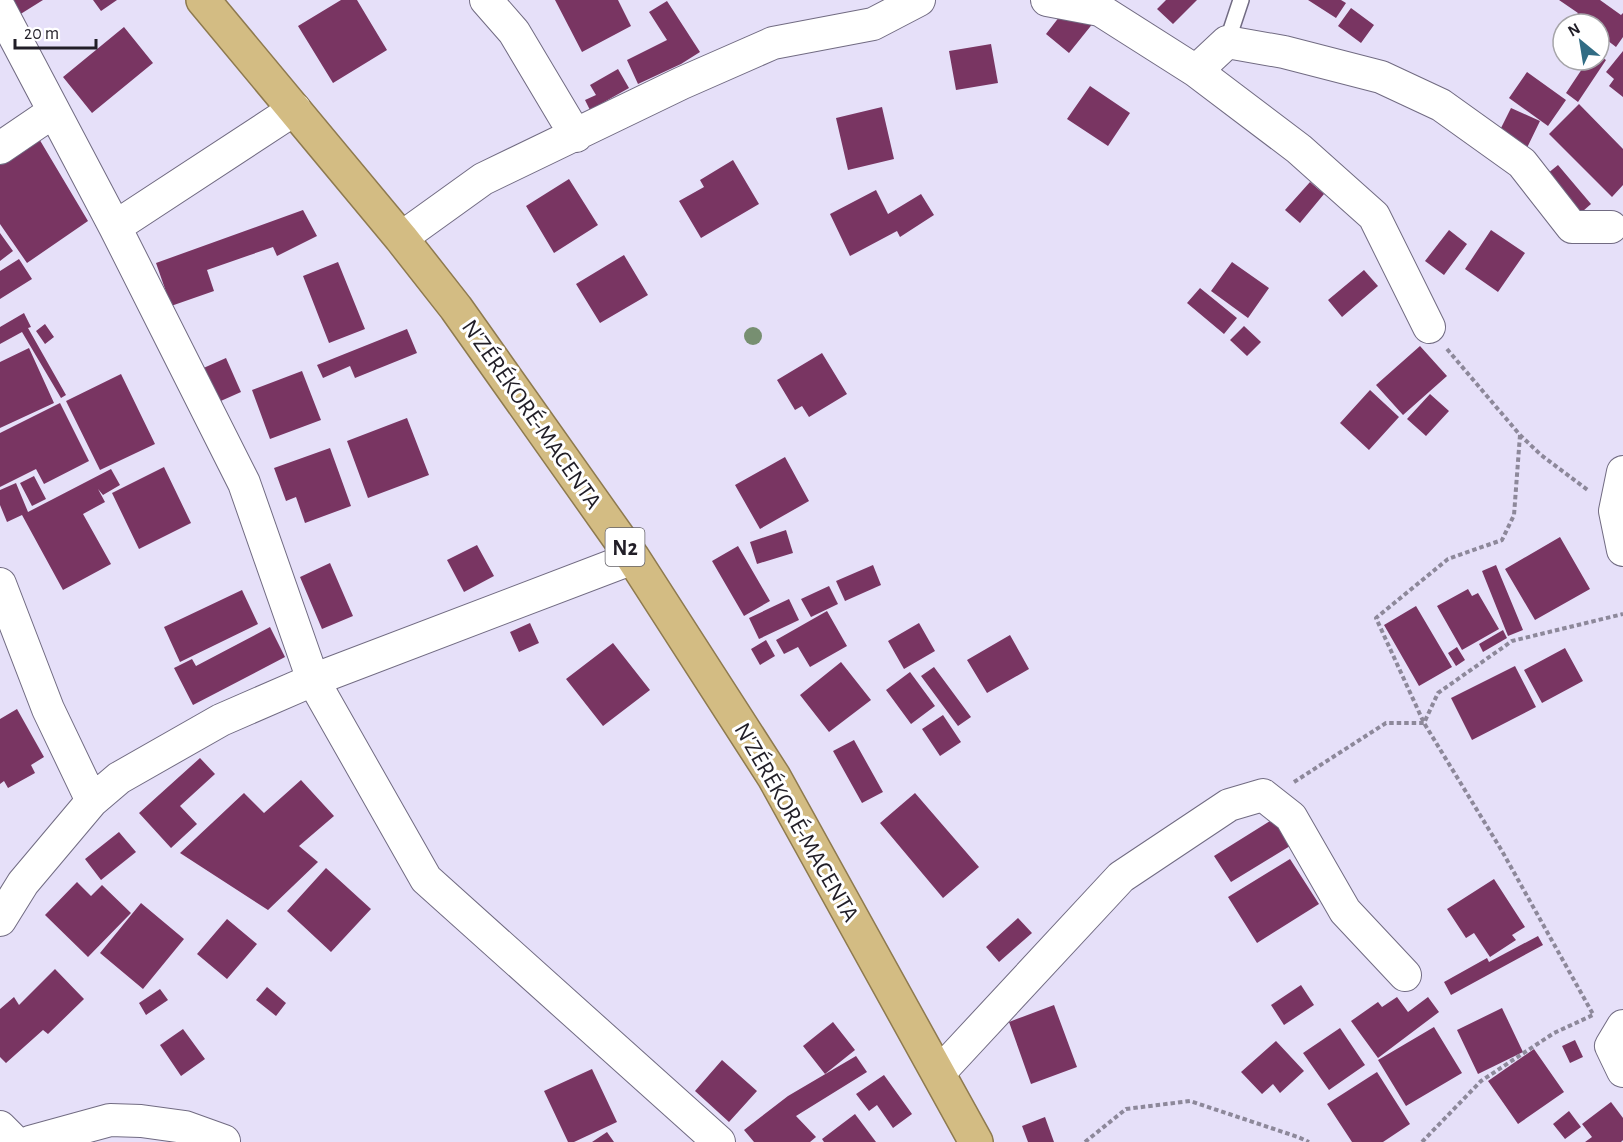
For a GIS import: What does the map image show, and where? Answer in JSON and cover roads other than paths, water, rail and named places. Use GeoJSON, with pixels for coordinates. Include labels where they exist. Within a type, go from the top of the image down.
{"type":"FeatureCollection","features":[{"type":"Feature","properties":{"kind":"highway","name":"N'ZÉRÉKORÉ-MACENTA"},"geometry":{"type":"LineString","coordinates":[[203,0],[402,238],[456,308],[633,558],[774,777],[976,1142]]}},
{"type":"Feature","properties":{"kind":"street"},"geometry":{"type":"LineString","coordinates":[[486,0],[514,32],[576,136]]}},
{"type":"Feature","properties":{"kind":"street"},"geometry":{"type":"LineString","coordinates":[[402,238],[483,180],[682,83],[774,44],[873,24],[919,0]]}},
{"type":"Feature","properties":{"kind":"street"},"geometry":{"type":"LineString","coordinates":[[1047,0],[1101,10],[1196,71],[1299,149],[1374,216],[1429,327]]}},
{"type":"Feature","properties":{"kind":"street"},"geometry":{"type":"LineString","coordinates":[[0,9],[115,227],[244,483],[313,680],[426,879],[720,1142]]}},
{"type":"Feature","properties":{"kind":"street"},"geometry":{"type":"LineString","coordinates":[[1196,71],[1227,42],[1284,52],[1381,77],[1441,105],[1522,163],[1572,227],[1611,227]]}},
{"type":"Feature","properties":{"kind":"street"},"geometry":{"type":"LineString","coordinates":[[115,227],[295,109]]}},
{"type":"Feature","properties":{"kind":"street"},"geometry":{"type":"LineString","coordinates":[[0,148],[53,112]]}},
{"type":"Feature","properties":{"kind":"street"},"geometry":{"type":"LineString","coordinates":[[1623,472],[1615,511],[1623,550]]}},
{"type":"Feature","properties":{"kind":"street"},"geometry":{"type":"LineString","coordinates":[[0,920],[23,883],[92,801],[119,778],[221,720],[313,680],[633,558]]}},
{"type":"Feature","properties":{"kind":"street"},"geometry":{"type":"LineString","coordinates":[[0,584],[48,709],[92,801]]}},
{"type":"Feature","properties":{"kind":"street"},"geometry":{"type":"LineString","coordinates":[[939,1073],[1121,877],[1229,805],[1263,795],[1291,817],[1345,911],[1405,975]]}},
{"type":"Feature","properties":{"kind":"street"},"geometry":{"type":"LineString","coordinates":[[30,1142],[110,1120],[141,1121],[185,1127],[224,1141]]}},
{"type":"Feature","properties":{"kind":"street"},"geometry":{"type":"LineString","coordinates":[[0,1127],[15,1142]]}},
{"type":"Feature","properties":{"kind":"lane"},"geometry":{"type":"LineString","coordinates":[[1227,42],[1241,0]]}}]}
